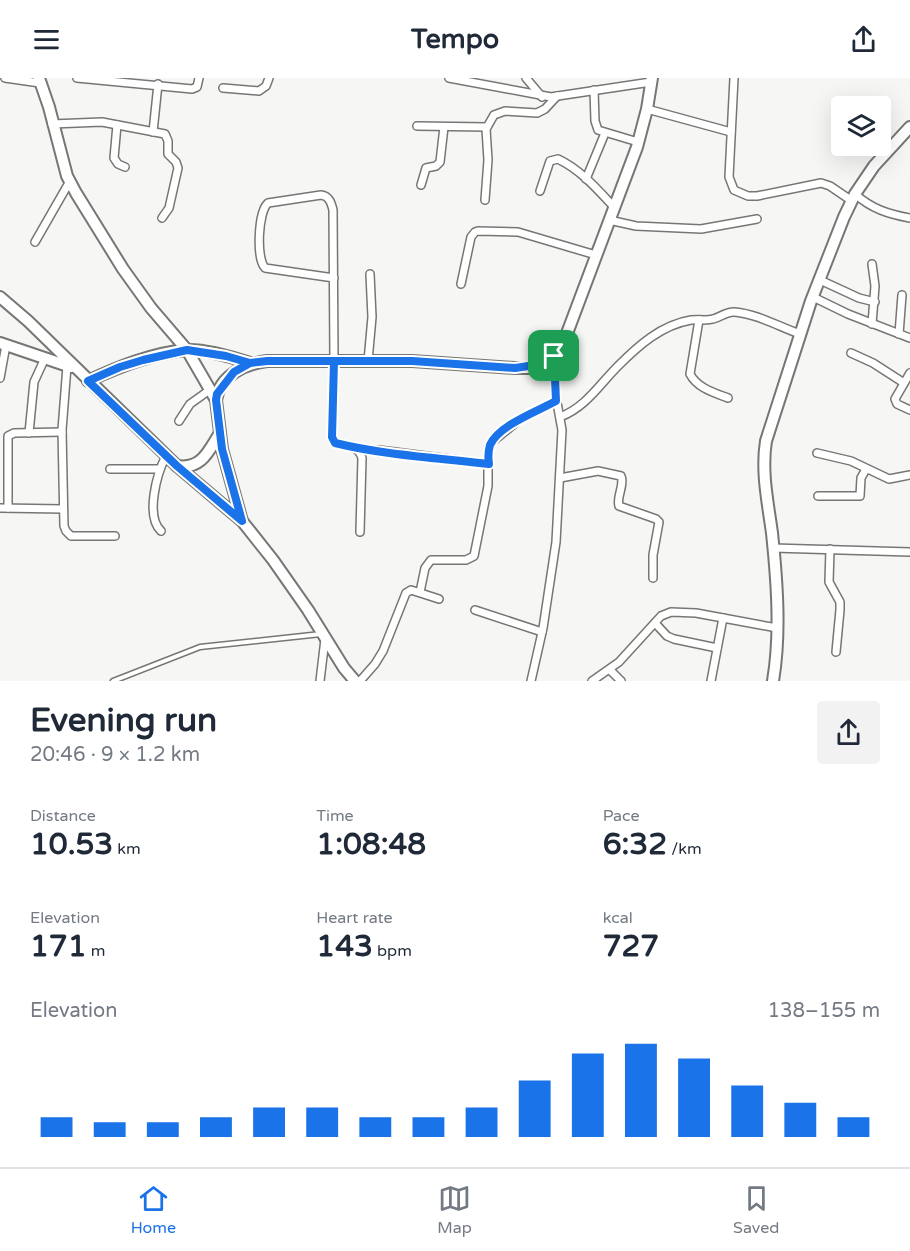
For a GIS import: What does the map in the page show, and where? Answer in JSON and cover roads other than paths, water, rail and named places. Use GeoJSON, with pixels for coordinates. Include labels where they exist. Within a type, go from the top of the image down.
{"type":"FeatureCollection","features":[{"type":"Feature","properties":{"kind":"street"},"geometry":{"type":"LineString","coordinates":[[5,78],[39,80],[70,181],[91,219],[151,308],[187,350],[216,400]]}},
{"type":"Feature","properties":{"kind":"street"},"geometry":{"type":"LineString","coordinates":[[77,78],[159,82],[192,89],[197,87],[199,78]]}},
{"type":"Feature","properties":{"kind":"street"},"geometry":{"type":"LineString","coordinates":[[223,88],[259,91],[266,86],[269,78]]}},
{"type":"Feature","properties":{"kind":"street"},"geometry":{"type":"LineString","coordinates":[[242,521],[227,469],[216,400],[217,394],[234,372],[250,363],[412,361],[515,368],[542,364],[554,356],[563,344],[638,142],[647,109],[651,80],[542,97],[449,78]]}},
{"type":"Feature","properties":{"kind":"street"},"geometry":{"type":"LineString","coordinates":[[526,78],[542,97]]}},
{"type":"Feature","properties":{"kind":"street"},"geometry":{"type":"LineString","coordinates":[[734,78],[729,177],[731,186],[737,193],[757,196],[821,183],[881,211],[910,218]]}},
{"type":"Feature","properties":{"kind":"street"},"geometry":{"type":"LineString","coordinates":[[153,132],[159,82]]}},
{"type":"Feature","properties":{"kind":"street"},"geometry":{"type":"LineString","coordinates":[[594,90],[595,121],[598,130],[638,142]]}},
{"type":"Feature","properties":{"kind":"street"},"geometry":{"type":"LineString","coordinates":[[484,200],[488,160],[487,127],[497,113],[537,112],[545,109],[557,96]]}},
{"type":"Feature","properties":{"kind":"street"},"geometry":{"type":"LineString","coordinates":[[647,109],[731,132]]}},
{"type":"Feature","properties":{"kind":"street"},"geometry":{"type":"LineString","coordinates":[[52,124],[85,122],[117,125],[167,136],[168,154],[177,166],[169,208],[162,218]]}},
{"type":"Feature","properties":{"kind":"street"},"geometry":{"type":"LineString","coordinates":[[117,125],[114,158],[118,164],[125,167]]}},
{"type":"Feature","properties":{"kind":"street"},"geometry":{"type":"LineString","coordinates":[[417,126],[487,127]]}},
{"type":"Feature","properties":{"kind":"street"},"geometry":{"type":"LineString","coordinates":[[421,185],[426,168],[436,166],[440,162],[444,127]]}},
{"type":"Feature","properties":{"kind":"street"},"geometry":{"type":"LineString","coordinates":[[773,681],[777,628],[773,548],[764,452],[779,396],[813,297],[854,198],[874,166],[910,127]]}},
{"type":"Feature","properties":{"kind":"street"},"geometry":{"type":"LineString","coordinates":[[586,179],[605,133]]}},
{"type":"Feature","properties":{"kind":"street"},"geometry":{"type":"LineString","coordinates":[[540,191],[550,161],[555,158],[569,164],[614,207]]}},
{"type":"Feature","properties":{"kind":"street"},"geometry":{"type":"LineString","coordinates":[[35,242],[70,181]]}},
{"type":"Feature","properties":{"kind":"street"},"geometry":{"type":"LineString","coordinates":[[334,278],[270,270],[261,264],[262,212],[268,203],[326,195],[333,210],[334,278],[333,441],[358,450],[379,450],[489,464]]}},
{"type":"Feature","properties":{"kind":"street"},"geometry":{"type":"LineString","coordinates":[[609,220],[636,226],[700,229],[757,219]]}},
{"type":"Feature","properties":{"kind":"street"},"geometry":{"type":"LineString","coordinates":[[462,284],[471,237],[478,231],[524,234],[596,255]]}},
{"type":"Feature","properties":{"kind":"street"},"geometry":{"type":"LineString","coordinates":[[872,264],[875,286],[872,324]]}},
{"type":"Feature","properties":{"kind":"street"},"geometry":{"type":"LineString","coordinates":[[368,361],[372,317],[370,274]]}},
{"type":"Feature","properties":{"kind":"street"},"geometry":{"type":"LineString","coordinates":[[820,280],[859,298],[875,302]]}},
{"type":"Feature","properties":{"kind":"street"},"geometry":{"type":"LineString","coordinates":[[899,334],[902,295]]}},
{"type":"Feature","properties":{"kind":"street"},"geometry":{"type":"LineString","coordinates":[[0,297],[28,321],[71,367],[166,456],[242,521],[273,560],[344,668],[355,681]]}},
{"type":"Feature","properties":{"kind":"street"},"geometry":{"type":"LineString","coordinates":[[813,297],[872,324],[910,338]]}},
{"type":"Feature","properties":{"kind":"street"},"geometry":{"type":"LineString","coordinates":[[560,417],[570,414],[586,402],[617,367],[653,335],[678,324],[714,319],[734,312],[752,316],[800,334]]}},
{"type":"Feature","properties":{"kind":"street"},"geometry":{"type":"LineString","coordinates":[[699,320],[690,369],[692,378],[706,389],[728,398]]}},
{"type":"Feature","properties":{"kind":"street"},"geometry":{"type":"LineString","coordinates":[[0,378],[3,344],[71,367]]}},
{"type":"Feature","properties":{"kind":"street"},"geometry":{"type":"LineString","coordinates":[[88,381],[120,367],[187,350],[226,356],[250,363]]}},
{"type":"Feature","properties":{"kind":"street"},"geometry":{"type":"LineString","coordinates":[[851,352],[904,383]]}},
{"type":"Feature","properties":{"kind":"street"},"geometry":{"type":"LineString","coordinates":[[531,681],[542,632],[556,542],[562,442],[556,401],[554,356]]}},
{"type":"Feature","properties":{"kind":"street"},"geometry":{"type":"LineString","coordinates":[[29,433],[34,382],[45,358]]}},
{"type":"Feature","properties":{"kind":"street"},"geometry":{"type":"LineString","coordinates":[[71,367],[62,432],[64,526],[71,536],[115,536]]}},
{"type":"Feature","properties":{"kind":"street"},"geometry":{"type":"LineString","coordinates":[[910,373],[895,400],[910,410]]}},
{"type":"Feature","properties":{"kind":"street"},"geometry":{"type":"LineString","coordinates":[[179,421],[190,404],[211,389]]}},
{"type":"Feature","properties":{"kind":"street"},"geometry":{"type":"LineString","coordinates":[[420,592],[425,568],[431,560],[466,560],[474,556],[488,486],[489,447],[497,437],[519,420],[556,401]]}},
{"type":"Feature","properties":{"kind":"street"},"geometry":{"type":"LineString","coordinates":[[62,432],[10,434],[4,445],[4,508],[63,508]]}},
{"type":"Feature","properties":{"kind":"street"},"geometry":{"type":"LineString","coordinates":[[177,466],[183,467],[199,463],[207,456],[220,433]]}},
{"type":"Feature","properties":{"kind":"street"},"geometry":{"type":"LineString","coordinates":[[358,450],[363,465],[360,532]]}},
{"type":"Feature","properties":{"kind":"street"},"geometry":{"type":"LineString","coordinates":[[817,453],[851,461],[889,479],[910,474]]}},
{"type":"Feature","properties":{"kind":"street"},"geometry":{"type":"LineString","coordinates":[[161,531],[156,526],[154,489],[159,469],[166,456]]}},
{"type":"Feature","properties":{"kind":"street"},"geometry":{"type":"LineString","coordinates":[[110,469],[159,469]]}},
{"type":"Feature","properties":{"kind":"street"},"geometry":{"type":"LineString","coordinates":[[818,496],[860,496],[861,478],[866,469]]}},
{"type":"Feature","properties":{"kind":"street"},"geometry":{"type":"LineString","coordinates":[[560,478],[598,471],[621,476],[623,482],[618,501],[619,506],[659,522],[653,555],[653,578]]}},
{"type":"Feature","properties":{"kind":"street"},"geometry":{"type":"LineString","coordinates":[[773,548],[910,552]]}},
{"type":"Feature","properties":{"kind":"street"},"geometry":{"type":"LineString","coordinates":[[830,549],[829,582],[840,603],[836,652]]}},
{"type":"Feature","properties":{"kind":"street"},"geometry":{"type":"LineString","coordinates":[[360,681],[383,651],[404,596],[411,590],[439,599]]}},
{"type":"Feature","properties":{"kind":"street"},"geometry":{"type":"LineString","coordinates":[[475,610],[542,632]]}},
{"type":"Feature","properties":{"kind":"street"},"geometry":{"type":"LineString","coordinates":[[592,681],[610,670],[665,614],[679,611],[777,628]]}},
{"type":"Feature","properties":{"kind":"street"},"geometry":{"type":"LineString","coordinates":[[711,681],[723,618]]}},
{"type":"Feature","properties":{"kind":"street"},"geometry":{"type":"LineString","coordinates":[[655,623],[667,636],[674,639],[717,648]]}},
{"type":"Feature","properties":{"kind":"street"},"geometry":{"type":"LineString","coordinates":[[320,681],[324,635]]}},
{"type":"Feature","properties":{"kind":"street"},"geometry":{"type":"LineString","coordinates":[[610,670],[621,681]]}},
{"type":"Feature","properties":{"kind":"lane"},"geometry":{"type":"LineString","coordinates":[[113,681],[200,647],[324,635]]}}]}
